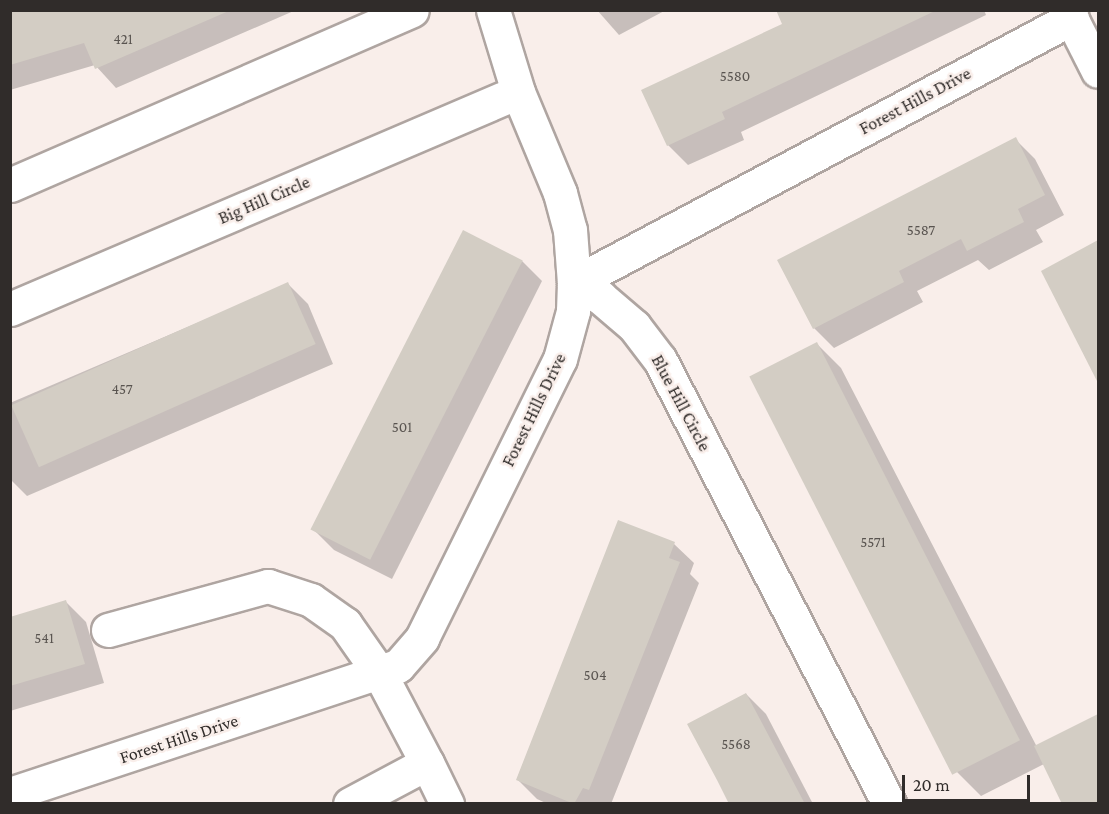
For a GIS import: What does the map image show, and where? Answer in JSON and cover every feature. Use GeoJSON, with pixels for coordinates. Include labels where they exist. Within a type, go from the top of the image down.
{"type":"FeatureCollection","features":[{"type":"Feature","properties":{"kind":"street"},"geometry":{"type":"LineString","coordinates":[[10,185],[412,10]]}},
{"type":"Feature","properties":{"kind":"street"},"geometry":{"type":"LineString","coordinates":[[493,10],[518,92],[560,193],[570,230],[574,283]]}},
{"type":"Feature","properties":{"kind":"street"},"geometry":{"type":"LineString","coordinates":[[1069,14],[1098,71]]}},
{"type":"Feature","properties":{"kind":"street","name":"Forest Hills Drive"},"geometry":{"type":"LineString","coordinates":[[10,794],[380,674],[409,657],[427,627],[564,350],[573,311],[574,283],[1069,14]]}},
{"type":"Feature","properties":{"kind":"street","name":"Big Hill Circle"},"geometry":{"type":"LineString","coordinates":[[10,309],[518,92]]}},
{"type":"Feature","properties":{"kind":"street","name":"Blue Hill Circle"},"geometry":{"type":"LineString","coordinates":[[574,283],[600,297],[634,326],[660,360],[888,804]]}},
{"type":"Feature","properties":{"kind":"street"},"geometry":{"type":"LineString","coordinates":[[108,630],[268,586],[311,600],[345,624],[380,674],[447,804]]}},
{"type":"Feature","properties":{"kind":"street"},"geometry":{"type":"LineString","coordinates":[[350,804],[427,763]]}},
{"type":"Feature","properties":{"kind":"building"},"geometry":{"type":"Polygon","coordinates":[[[10,10],[231,10],[95,69],[84,43],[10,65],[10,10]]]}},
{"type":"Feature","properties":{"kind":"building"},"geometry":{"type":"Polygon","coordinates":[[[776,10],[937,10],[722,112],[725,119],[667,146],[641,90],[782,24],[776,10]]]}},
{"type":"Feature","properties":{"kind":"building"},"geometry":{"type":"Polygon","coordinates":[[[1016,137],[1045,195],[1018,209],[1024,222],[967,251],[961,239],[899,271],[904,282],[813,329],[777,260],[1016,137]]]}},
{"type":"Feature","properties":{"kind":"building"},"geometry":{"type":"Polygon","coordinates":[[[463,230],[523,260],[370,560],[310,529],[463,230]]]}},
{"type":"Feature","properties":{"kind":"building"},"geometry":{"type":"Polygon","coordinates":[[[1098,240],[1098,383],[1041,271],[1098,240]]]}},
{"type":"Feature","properties":{"kind":"building"},"geometry":{"type":"Polygon","coordinates":[[[288,282],[316,344],[39,467],[11,405],[288,282]]]}},
{"type":"Feature","properties":{"kind":"building"},"geometry":{"type":"Polygon","coordinates":[[[817,342],[1020,740],[952,775],[749,377],[817,342]]]}},
{"type":"Feature","properties":{"kind":"building"},"geometry":{"type":"Polygon","coordinates":[[[618,520],[675,542],[669,558],[680,562],[589,790],[583,788],[574,804],[516,780],[618,520]]]}},
{"type":"Feature","properties":{"kind":"building"},"geometry":{"type":"Polygon","coordinates":[[[66,600],[85,664],[10,686],[10,617],[66,600]]]}},
{"type":"Feature","properties":{"kind":"building"},"geometry":{"type":"Polygon","coordinates":[[[746,693],[805,804],[729,804],[687,724],[746,693]]]}},
{"type":"Feature","properties":{"kind":"building"},"geometry":{"type":"Polygon","coordinates":[[[1098,714],[1098,804],[1062,804],[1034,746],[1098,714]]]}}]}
